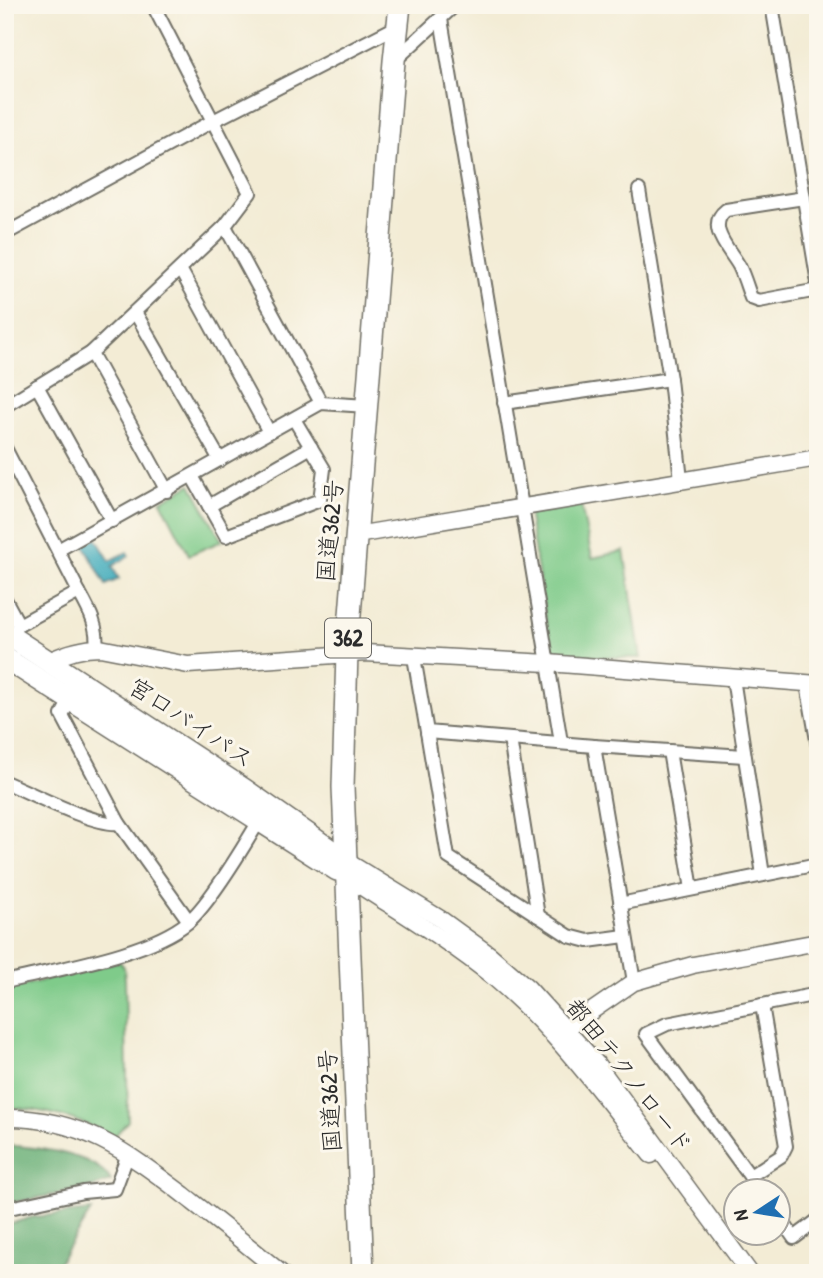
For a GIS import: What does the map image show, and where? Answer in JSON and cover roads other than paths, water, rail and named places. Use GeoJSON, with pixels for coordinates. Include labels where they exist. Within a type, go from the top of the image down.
{"type":"FeatureCollection","features":[{"type":"Feature","properties":{"kind":"highway","name":"国道362号"},"geometry":{"type":"LineString","coordinates":[[363,1273],[343,788],[347,653],[399,16]]}},
{"type":"Feature","properties":{"kind":"highway","name":"宮口バイパス"},"geometry":{"type":"LineString","coordinates":[[5,634],[244,790],[347,869]]}},
{"type":"Feature","properties":{"kind":"highway","name":"宮口バイパス"},"geometry":{"type":"LineString","coordinates":[[9,666],[70,700],[259,821],[347,869]]}},
{"type":"Feature","properties":{"kind":"street"},"geometry":{"type":"LineString","coordinates":[[5,406],[91,353],[225,226],[250,192],[153,5]]}},
{"type":"Feature","properties":{"kind":"street"},"geometry":{"type":"LineString","coordinates":[[394,61],[456,5]]}},
{"type":"Feature","properties":{"kind":"street"},"geometry":{"type":"LineString","coordinates":[[772,5],[809,203],[818,283]]}},
{"type":"Feature","properties":{"kind":"street"},"geometry":{"type":"LineString","coordinates":[[5,234],[399,16]]}},
{"type":"Feature","properties":{"kind":"street"},"geometry":{"type":"LineString","coordinates":[[441,19],[561,743]]}},
{"type":"Feature","properties":{"kind":"street"},"geometry":{"type":"LineString","coordinates":[[639,190],[670,379],[681,480]]}},
{"type":"Feature","properties":{"kind":"street"},"geometry":{"type":"LineString","coordinates":[[809,203],[726,211],[720,216],[719,222],[723,245],[740,268],[751,298],[759,301],[818,290]]}},
{"type":"Feature","properties":{"kind":"street"},"geometry":{"type":"LineString","coordinates":[[225,226],[321,403]]}},
{"type":"Feature","properties":{"kind":"street"},"geometry":{"type":"LineString","coordinates":[[180,270],[269,432]]}},
{"type":"Feature","properties":{"kind":"street"},"geometry":{"type":"LineString","coordinates":[[135,312],[220,460]]}},
{"type":"Feature","properties":{"kind":"street"},"geometry":{"type":"LineString","coordinates":[[91,353],[167,491]]}},
{"type":"Feature","properties":{"kind":"street"},"geometry":{"type":"LineString","coordinates":[[504,403],[670,379]]}},
{"type":"Feature","properties":{"kind":"street"},"geometry":{"type":"LineString","coordinates":[[37,386],[113,521]]}},
{"type":"Feature","properties":{"kind":"street"},"geometry":{"type":"LineString","coordinates":[[58,550],[321,403],[367,406]]}},
{"type":"Feature","properties":{"kind":"street"},"geometry":{"type":"LineString","coordinates":[[192,476],[226,536],[320,500],[324,469],[294,419]]}},
{"type":"Feature","properties":{"kind":"street"},"geometry":{"type":"LineString","coordinates":[[209,506],[311,447]]}},
{"type":"Feature","properties":{"kind":"street"},"geometry":{"type":"LineString","coordinates":[[5,448],[94,620],[96,648]]}},
{"type":"Feature","properties":{"kind":"street"},"geometry":{"type":"LineString","coordinates":[[356,535],[818,458]]}},
{"type":"Feature","properties":{"kind":"street"},"geometry":{"type":"LineString","coordinates":[[5,599],[19,625],[79,592]]}},
{"type":"Feature","properties":{"kind":"street"},"geometry":{"type":"LineString","coordinates":[[49,661],[77,649],[96,648],[188,666],[347,653],[548,663],[813,684],[818,746]]}},
{"type":"Feature","properties":{"kind":"street"},"geometry":{"type":"LineString","coordinates":[[414,657],[448,857],[559,931],[588,941],[625,936]]}},
{"type":"Feature","properties":{"kind":"street"},"geometry":{"type":"LineString","coordinates":[[733,678],[763,875]]}},
{"type":"Feature","properties":{"kind":"street"},"geometry":{"type":"LineString","coordinates":[[70,700],[62,715],[119,823],[189,921]]}},
{"type":"Feature","properties":{"kind":"street"},"geometry":{"type":"LineString","coordinates":[[427,732],[744,756]]}},
{"type":"Feature","properties":{"kind":"street"},"geometry":{"type":"LineString","coordinates":[[510,739],[538,916]]}},
{"type":"Feature","properties":{"kind":"street"},"geometry":{"type":"LineString","coordinates":[[594,746],[634,982]]}},
{"type":"Feature","properties":{"kind":"street"},"geometry":{"type":"LineString","coordinates":[[669,751],[692,889]]}},
{"type":"Feature","properties":{"kind":"street"},"geometry":{"type":"LineString","coordinates":[[5,782],[78,813],[111,824],[119,823]]}},
{"type":"Feature","properties":{"kind":"street"},"geometry":{"type":"LineString","coordinates":[[5,982],[150,944],[170,935],[189,921],[205,903],[259,821]]}},
{"type":"Feature","properties":{"kind":"street"},"geometry":{"type":"LineString","coordinates":[[620,904],[818,864]]}},
{"type":"Feature","properties":{"kind":"street","name":"都田テクノロード"},"geometry":{"type":"LineString","coordinates":[[347,869],[439,918],[490,955],[528,988],[596,1063],[750,1273]]}},
{"type":"Feature","properties":{"kind":"street","name":"都田テクノロード"},"geometry":{"type":"LineString","coordinates":[[347,869],[492,976],[541,1023],[668,1175],[737,1273]]}},
{"type":"Feature","properties":{"kind":"street"},"geometry":{"type":"LineString","coordinates":[[567,1028],[634,982],[693,965],[818,942]]}},
{"type":"Feature","properties":{"kind":"street"},"geometry":{"type":"LineString","coordinates":[[749,1176],[646,1034],[667,1024],[818,994]]}},
{"type":"Feature","properties":{"kind":"street"},"geometry":{"type":"LineString","coordinates":[[751,1176],[781,1156],[786,1146],[762,1005]]}},
{"type":"Feature","properties":{"kind":"street"},"geometry":{"type":"LineString","coordinates":[[5,1118],[20,1118],[79,1129],[105,1140],[128,1154],[240,1238],[281,1273]]}},
{"type":"Feature","properties":{"kind":"street"},"geometry":{"type":"LineString","coordinates":[[5,1209],[83,1192],[115,1189],[128,1154]]}},
{"type":"Feature","properties":{"kind":"street"},"geometry":{"type":"LineString","coordinates":[[792,1235],[794,1238],[818,1220]]}},
{"type":"Feature","properties":{"kind":"water"},"geometry":{"type":"Polygon","coordinates":[[[96,538],[110,561],[127,552],[129,556],[112,566],[119,579],[106,585],[84,545],[96,538]]]}}]}
